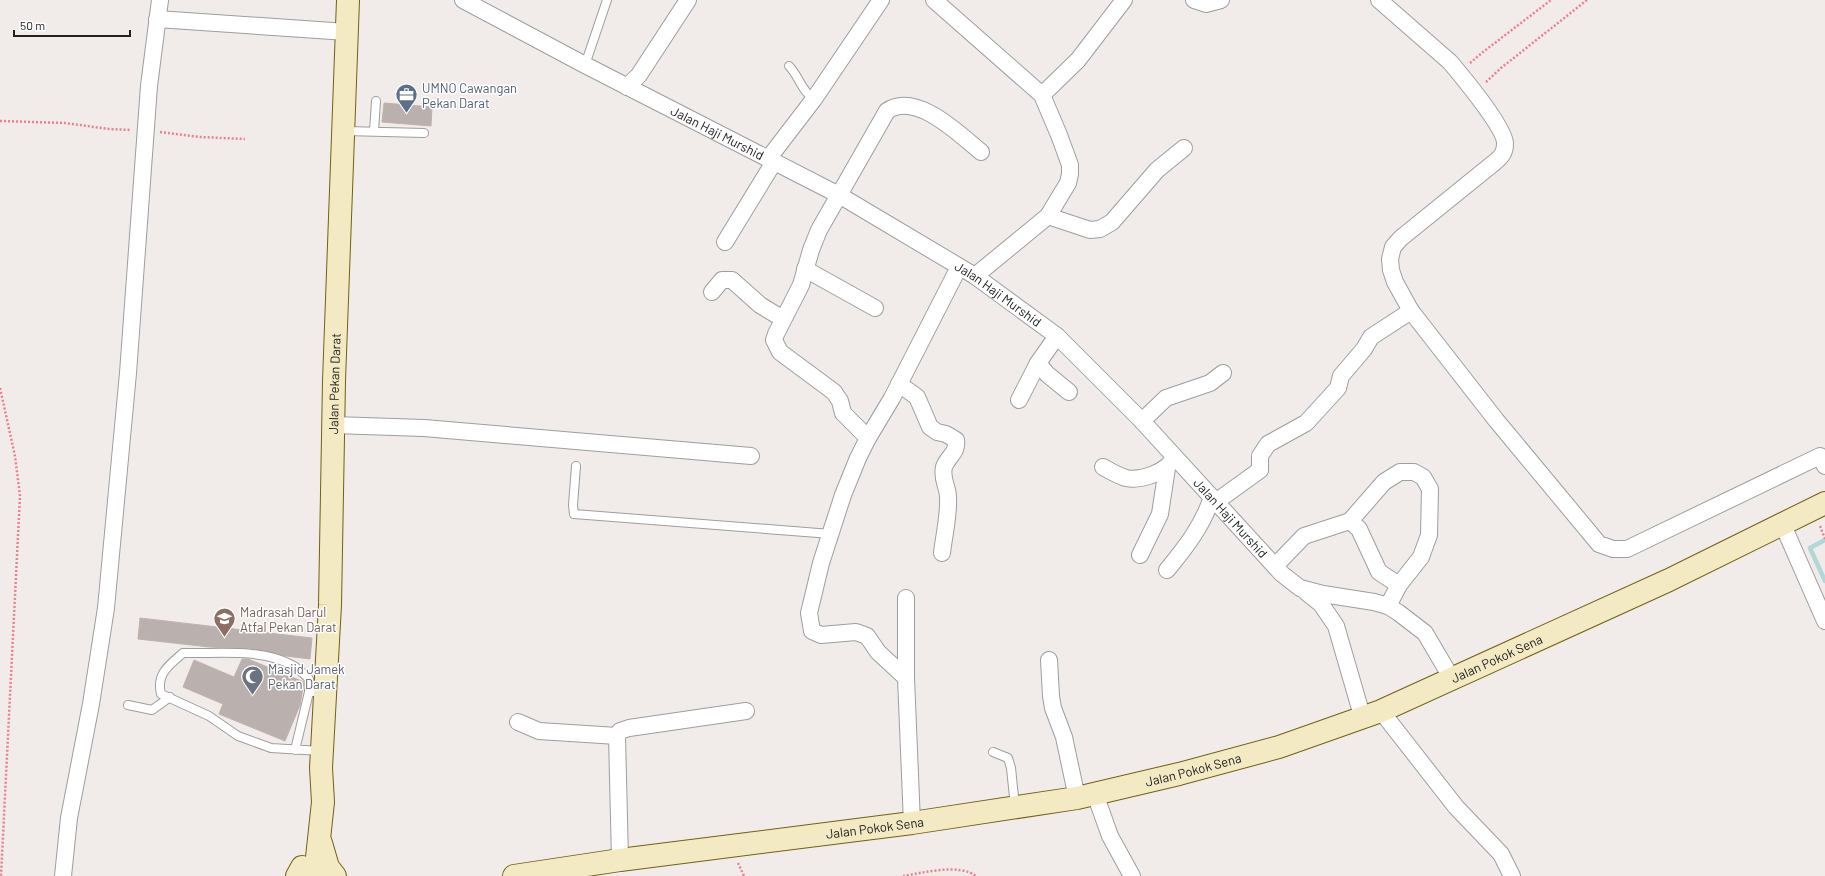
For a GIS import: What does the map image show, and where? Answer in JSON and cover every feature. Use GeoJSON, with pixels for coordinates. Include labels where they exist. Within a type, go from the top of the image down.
{"type":"FeatureCollection","features":[{"type":"Feature","properties":{"kind":"main road","name":"Jalan Pekan Darat"},"geometry":{"type":"LineString","coordinates":[[321,760],[318,692],[330,605],[333,425],[348,0]]}},
{"type":"Feature","properties":{"kind":"main road","name":"Jalan Pokok Sena"},"geometry":{"type":"LineString","coordinates":[[514,876],[620,860],[912,823],[1015,808],[1086,796],[1279,747],[1372,715],[1669,580],[1825,503]]}},
{"type":"Feature","properties":{"kind":"main road"},"geometry":{"type":"LineString","coordinates":[[304,874],[320,832],[323,802],[321,760]]}},
{"type":"Feature","properties":{"kind":"main road"},"geometry":{"type":"LineString","coordinates":[[304,874],[312,801],[321,760]]}},
{"type":"Feature","properties":{"kind":"main road"},"geometry":{"type":"LineString","coordinates":[[320,832],[324,855],[328,867],[335,876]]}},
{"type":"Feature","properties":{"kind":"street"},"geometry":{"type":"LineString","coordinates":[[63,876],[69,818],[91,704],[106,608],[153,131],[149,86],[160,0]]}},
{"type":"Feature","properties":{"kind":"street","name":"Jalan Haji Murshid"},"geometry":{"type":"LineString","coordinates":[[463,0],[585,66],[838,195],[975,276],[1057,336],[1142,421],[1171,463],[1214,499],[1275,566],[1300,588],[1388,606],[1425,633],[1452,679]]}},
{"type":"Feature","properties":{"kind":"street"},"geometry":{"type":"LineString","coordinates":[[627,87],[639,75],[688,0]]}},
{"type":"Feature","properties":{"kind":"street"},"geometry":{"type":"LineString","coordinates":[[725,242],[771,160],[881,0]]}},
{"type":"Feature","properties":{"kind":"street"},"geometry":{"type":"LineString","coordinates":[[934,0],[1042,95],[1064,148],[1070,174],[1068,182],[1048,216],[975,276]]}},
{"type":"Feature","properties":{"kind":"street"},"geometry":{"type":"LineString","coordinates":[[1042,95],[1078,60],[1124,0]]}},
{"type":"Feature","properties":{"kind":"street"},"geometry":{"type":"LineString","coordinates":[[1194,0],[1206,4],[1221,0]]}},
{"type":"Feature","properties":{"kind":"street"},"geometry":{"type":"LineString","coordinates":[[1379,0],[1450,62],[1460,73],[1502,130],[1506,143],[1504,154],[1401,238],[1393,247],[1390,259],[1391,270],[1395,282],[1411,311],[1496,420],[1599,544],[1613,549],[1627,549],[1800,464],[1820,456],[1824,463]]}},
{"type":"Feature","properties":{"kind":"street"},"geometry":{"type":"LineString","coordinates":[[157,19],[347,32]]}},
{"type":"Feature","properties":{"kind":"street"},"geometry":{"type":"LineString","coordinates":[[868,438],[843,413],[840,401],[834,392],[780,352],[774,340],[783,318],[801,285],[819,230],[881,119],[887,111],[894,106],[915,107],[931,113],[982,152]]}},
{"type":"Feature","properties":{"kind":"street"},"geometry":{"type":"LineString","coordinates":[[1048,216],[1090,230],[1100,229],[1112,222],[1157,170],[1184,148]]}},
{"type":"Feature","properties":{"kind":"street"},"geometry":{"type":"LineString","coordinates":[[906,678],[878,652],[867,636],[856,632],[820,635],[812,630],[809,613],[820,563],[843,495],[858,458],[899,384],[959,267]]}},
{"type":"Feature","properties":{"kind":"street"},"geometry":{"type":"LineString","coordinates":[[805,270],[875,308]]}},
{"type":"Feature","properties":{"kind":"street"},"geometry":{"type":"LineString","coordinates":[[712,292],[722,280],[732,280],[760,305],[783,318]]}},
{"type":"Feature","properties":{"kind":"street"},"geometry":{"type":"LineString","coordinates":[[1167,570],[1189,544],[1214,499],[1260,470],[1260,456],[1268,444],[1306,423],[1338,388],[1342,376],[1371,338],[1411,311]]}},
{"type":"Feature","properties":{"kind":"street"},"geometry":{"type":"LineString","coordinates":[[1019,400],[1038,363],[1057,336]]}},
{"type":"Feature","properties":{"kind":"street"},"geometry":{"type":"LineString","coordinates":[[1038,363],[1047,374],[1069,392]]}},
{"type":"Feature","properties":{"kind":"street"},"geometry":{"type":"LineString","coordinates":[[1142,421],[1166,398],[1210,383],[1223,373]]}},
{"type":"Feature","properties":{"kind":"street"},"geometry":{"type":"LineString","coordinates":[[899,384],[917,397],[930,427],[937,432],[946,434],[956,440],[957,448],[954,455],[947,461],[944,468],[943,478],[948,494],[948,506],[942,553]]}},
{"type":"Feature","properties":{"kind":"street"},"geometry":{"type":"LineString","coordinates":[[333,425],[424,428],[608,442],[751,456]]}},
{"type":"Feature","properties":{"kind":"street"},"geometry":{"type":"LineString","coordinates":[[1103,467],[1127,478],[1145,477],[1171,463]]}},
{"type":"Feature","properties":{"kind":"street"},"geometry":{"type":"LineString","coordinates":[[1140,555],[1160,514],[1171,463]]}},
{"type":"Feature","properties":{"kind":"street"},"geometry":{"type":"LineString","coordinates":[[1275,566],[1304,536],[1350,521],[1384,482],[1400,472],[1414,472],[1423,477],[1430,489],[1429,535],[1421,557],[1399,585],[1388,606]]}},
{"type":"Feature","properties":{"kind":"street"},"geometry":{"type":"LineString","coordinates":[[1350,521],[1360,529],[1379,572],[1399,585]]}},
{"type":"Feature","properties":{"kind":"street"},"geometry":{"type":"LineString","coordinates":[[1782,523],[1825,621]]}},
{"type":"Feature","properties":{"kind":"street"},"geometry":{"type":"LineString","coordinates":[[1300,588],[1321,604],[1336,626],[1372,715],[1501,854],[1512,876]]}},
{"type":"Feature","properties":{"kind":"street"},"geometry":{"type":"LineString","coordinates":[[906,598],[906,678],[912,823]]}},
{"type":"Feature","properties":{"kind":"street"},"geometry":{"type":"LineString","coordinates":[[1049,660],[1053,708],[1086,796],[1132,876]]}},
{"type":"Feature","properties":{"kind":"street"},"geometry":{"type":"LineString","coordinates":[[620,860],[617,736],[620,731],[629,728],[746,711]]}},
{"type":"Feature","properties":{"kind":"street"},"geometry":{"type":"LineString","coordinates":[[518,722],[540,731],[617,736]]}},
{"type":"Feature","properties":{"kind":"lane"},"geometry":{"type":"LineString","coordinates":[[585,66],[607,0]]}},
{"type":"Feature","properties":{"kind":"lane"},"geometry":{"type":"LineString","coordinates":[[789,66],[795,73],[808,96],[814,99]]}},
{"type":"Feature","properties":{"kind":"lane"},"geometry":{"type":"LineString","coordinates":[[374,131],[376,101]]}},
{"type":"Feature","properties":{"kind":"lane"},"geometry":{"type":"LineString","coordinates":[[344,131],[424,133]]}},
{"type":"Feature","properties":{"kind":"lane"},"geometry":{"type":"LineString","coordinates":[[576,466],[573,505],[574,514],[830,534]]}},
{"type":"Feature","properties":{"kind":"lane"},"geometry":{"type":"LineString","coordinates":[[295,750],[318,692],[309,679],[293,665],[268,657],[239,653],[183,653],[168,666],[162,675],[159,686],[162,694],[209,716],[238,736],[271,748],[295,750],[321,760]]}},
{"type":"Feature","properties":{"kind":"lane"},"geometry":{"type":"LineString","coordinates":[[128,706],[152,710],[170,697]]}},
{"type":"Feature","properties":{"kind":"lane"},"geometry":{"type":"LineString","coordinates":[[992,752],[1008,758],[1011,768],[1015,808]]}},
{"type":"Feature","properties":{"kind":"path"},"geometry":{"type":"LineString","coordinates":[[1460,73],[1483,52],[1551,0]]}},
{"type":"Feature","properties":{"kind":"path"},"geometry":{"type":"LineString","coordinates":[[1475,94],[1501,68],[1586,0]]}},
{"type":"Feature","properties":{"kind":"path"},"geometry":{"type":"LineString","coordinates":[[0,121],[65,123],[109,129],[153,131]]}},
{"type":"Feature","properties":{"kind":"path"},"geometry":{"type":"LineString","coordinates":[[167,132],[200,137],[245,139]]}},
{"type":"Feature","properties":{"kind":"path"},"geometry":{"type":"LineString","coordinates":[[0,388],[15,456],[20,496],[1,876]]}},
{"type":"Feature","properties":{"kind":"path"},"geometry":{"type":"LineString","coordinates":[[1820,526],[1825,539]]}},
{"type":"Feature","properties":{"kind":"path"},"geometry":{"type":"LineString","coordinates":[[903,876],[946,869],[962,871],[976,876]]}},
{"type":"Feature","properties":{"kind":"building","name":"UMNO Cawangan Pekan Darat"},"geometry":{"type":"Polygon","coordinates":[[[384,103],[432,107],[431,126],[382,122],[384,103]]]}},
{"type":"Feature","properties":{"kind":"building","name":"Madrasah Darul Atfal Pekan Darat"},"geometry":{"type":"Polygon","coordinates":[[[140,618],[312,638],[310,659],[253,649],[209,647],[138,639],[140,618]]]}},
{"type":"Feature","properties":{"kind":"building","name":"Masjid Jamek Pekan Darat"},"geometry":{"type":"Polygon","coordinates":[[[242,659],[248,659],[304,682],[300,705],[285,741],[219,714],[223,704],[183,687],[194,660],[234,677],[242,659]]]}},
{"type":"Feature","properties":{"kind":"waterway"},"geometry":{"type":"LineString","coordinates":[[1825,540],[1810,548],[1825,581]]}},
{"type":"Feature","properties":{"kind":"place","name":"UMNO Cawangan Pekan Darat"},"geometry":{"type":"Point","coordinates":[407,114]}},
{"type":"Feature","properties":{"kind":"place","name":"Madrasah Darul Atfal Pekan Darat"},"geometry":{"type":"Point","coordinates":[225,638]}},
{"type":"Feature","properties":{"kind":"place","name":"Masjid Jamek Pekan Darat"},"geometry":{"type":"Point","coordinates":[253,696]}}]}
